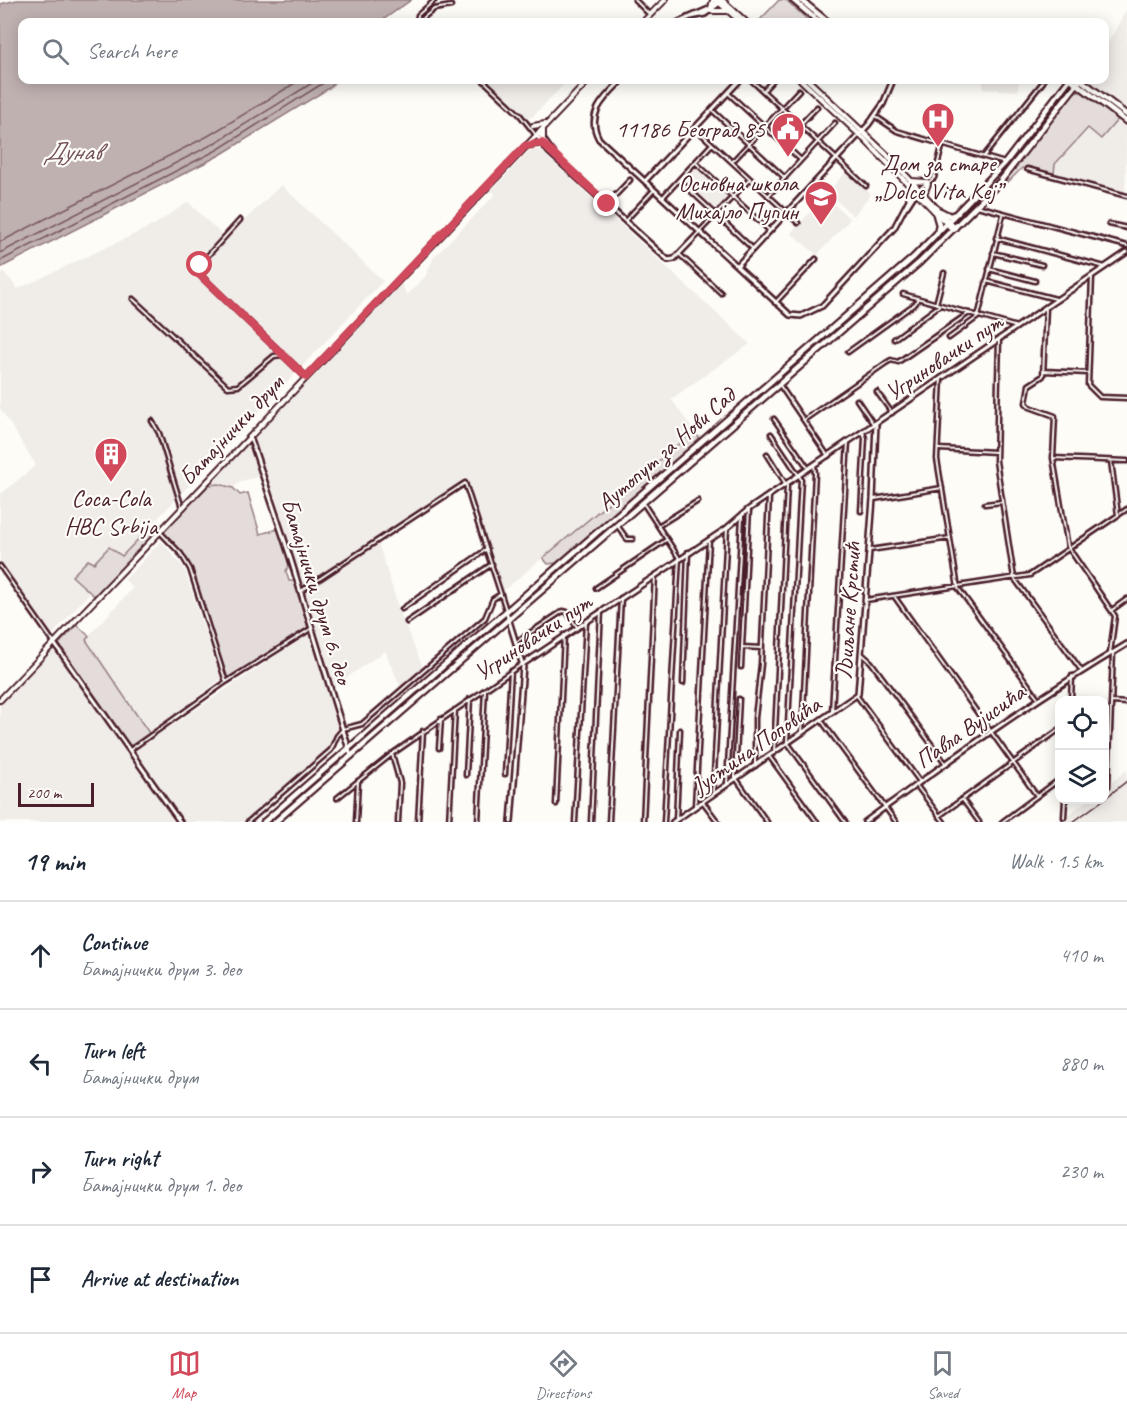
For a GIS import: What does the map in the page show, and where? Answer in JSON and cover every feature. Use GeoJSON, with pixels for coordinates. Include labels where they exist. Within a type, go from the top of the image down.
{"type":"FeatureCollection","features":[{"type":"Feature","properties":{"kind":"main road"},"geometry":{"type":"LineString","coordinates":[[647,18],[664,0]]}},
{"type":"Feature","properties":{"kind":"main road"},"geometry":{"type":"LineString","coordinates":[[793,0],[814,18]]}},
{"type":"Feature","properties":{"kind":"main road"},"geometry":{"type":"LineString","coordinates":[[801,0],[823,18]]}},
{"type":"Feature","properties":{"kind":"main road"},"geometry":{"type":"LineString","coordinates":[[711,10],[719,1]]}},
{"type":"Feature","properties":{"kind":"main road"},"geometry":{"type":"LineString","coordinates":[[719,1],[737,18]]}},
{"type":"Feature","properties":{"kind":"main road"},"geometry":{"type":"LineString","coordinates":[[719,1],[741,18]]}},
{"type":"Feature","properties":{"kind":"main road"},"geometry":{"type":"LineString","coordinates":[[711,10],[729,11]]}},
{"type":"Feature","properties":{"kind":"main road","name":"Батајнички друм"},"geometry":{"type":"LineString","coordinates":[[0,700],[157,530],[182,508],[585,84]]}},
{"type":"Feature","properties":{"kind":"main road"},"geometry":{"type":"LineString","coordinates":[[806,84],[861,132]]}},
{"type":"Feature","properties":{"kind":"main road"},"geometry":{"type":"LineString","coordinates":[[812,84],[954,229]]}},
{"type":"Feature","properties":{"kind":"main road"},"geometry":{"type":"LineString","coordinates":[[1059,94],[1060,84]]}},
{"type":"Feature","properties":{"kind":"main road","name":"Аутопут за Нови Сад"},"geometry":{"type":"LineString","coordinates":[[264,822],[936,236],[1005,163],[1059,94],[1071,84]]}},
{"type":"Feature","properties":{"kind":"main road","name":"Аутопут за Нови Сад"},"geometry":{"type":"LineString","coordinates":[[275,822],[954,229],[1018,161],[1069,94],[1074,84]]}},
{"type":"Feature","properties":{"kind":"main road"},"geometry":{"type":"LineString","coordinates":[[1080,84],[1127,122]]}},
{"type":"Feature","properties":{"kind":"main road"},"geometry":{"type":"LineString","coordinates":[[1082,84],[1127,115]]}},
{"type":"Feature","properties":{"kind":"main road"},"geometry":{"type":"LineString","coordinates":[[1069,94],[1077,89],[1087,90]]}},
{"type":"Feature","properties":{"kind":"main road"},"geometry":{"type":"LineString","coordinates":[[533,126],[546,123]]}},
{"type":"Feature","properties":{"kind":"main road"},"geometry":{"type":"LineString","coordinates":[[525,146],[542,141],[542,132],[546,123]]}},
{"type":"Feature","properties":{"kind":"main road"},"geometry":{"type":"LineString","coordinates":[[910,183],[927,183],[923,196]]}},
{"type":"Feature","properties":{"kind":"main road"},"geometry":{"type":"LineString","coordinates":[[910,183],[910,197],[923,196]]}},
{"type":"Feature","properties":{"kind":"main road"},"geometry":{"type":"LineString","coordinates":[[937,211],[951,216],[962,210]]}},
{"type":"Feature","properties":{"kind":"main road"},"geometry":{"type":"LineString","coordinates":[[936,236],[939,225],[937,211]]}},
{"type":"Feature","properties":{"kind":"street"},"geometry":{"type":"LineString","coordinates":[[418,18],[435,0]]}},
{"type":"Feature","properties":{"kind":"street"},"geometry":{"type":"LineString","coordinates":[[635,0],[650,15]]}},
{"type":"Feature","properties":{"kind":"street"},"geometry":{"type":"LineString","coordinates":[[422,18],[434,9],[451,6]]}},
{"type":"Feature","properties":{"kind":"street"},"geometry":{"type":"LineString","coordinates":[[686,18],[711,10]]}},
{"type":"Feature","properties":{"kind":"street"},"geometry":{"type":"LineString","coordinates":[[487,84],[528,123],[554,155],[668,261],[673,260],[750,179]]}},
{"type":"Feature","properties":{"kind":"street"},"geometry":{"type":"LineString","coordinates":[[618,84],[597,107],[594,126],[600,140],[775,303],[788,314],[795,316],[820,308],[891,230],[910,197],[936,172],[943,143]]}},
{"type":"Feature","properties":{"kind":"street"},"geometry":{"type":"LineString","coordinates":[[645,182],[736,84]]}},
{"type":"Feature","properties":{"kind":"street"},"geometry":{"type":"LineString","coordinates":[[755,84],[866,186]]}},
{"type":"Feature","properties":{"kind":"street"},"geometry":{"type":"LineString","coordinates":[[763,91],[769,84]]}},
{"type":"Feature","properties":{"kind":"street"},"geometry":{"type":"LineString","coordinates":[[737,266],[875,116],[891,84]]}},
{"type":"Feature","properties":{"kind":"street"},"geometry":{"type":"LineString","coordinates":[[984,156],[1041,84]]}},
{"type":"Feature","properties":{"kind":"street"},"geometry":{"type":"LineString","coordinates":[[732,162],[799,90]]}},
{"type":"Feature","properties":{"kind":"street"},"geometry":{"type":"LineString","coordinates":[[728,92],[801,160]]}},
{"type":"Feature","properties":{"kind":"street"},"geometry":{"type":"LineString","coordinates":[[800,125],[817,107]]}},
{"type":"Feature","properties":{"kind":"street"},"geometry":{"type":"LineString","coordinates":[[712,110],[785,178]]}},
{"type":"Feature","properties":{"kind":"street"},"geometry":{"type":"LineString","coordinates":[[875,116],[894,130],[1005,163]]}},
{"type":"Feature","properties":{"kind":"street"},"geometry":{"type":"LineString","coordinates":[[528,123],[533,126],[537,134]]}},
{"type":"Feature","properties":{"kind":"street"},"geometry":{"type":"LineString","coordinates":[[768,196],[835,123]]}},
{"type":"Feature","properties":{"kind":"street"},"geometry":{"type":"LineString","coordinates":[[695,128],[798,223]]}},
{"type":"Feature","properties":{"kind":"street"},"geometry":{"type":"LineString","coordinates":[[663,197],[712,144]]}},
{"type":"Feature","properties":{"kind":"street"},"geometry":{"type":"LineString","coordinates":[[695,162],[770,231]]}},
{"type":"Feature","properties":{"kind":"street"},"geometry":{"type":"LineString","coordinates":[[1026,169],[1127,196]]}},
{"type":"Feature","properties":{"kind":"street"},"geometry":{"type":"LineString","coordinates":[[607,204],[630,180]]}},
{"type":"Feature","properties":{"kind":"street"},"geometry":{"type":"LineString","coordinates":[[679,180],[753,249]]}},
{"type":"Feature","properties":{"kind":"street"},"geometry":{"type":"LineString","coordinates":[[625,221],[654,190]]}},
{"type":"Feature","properties":{"kind":"street"},"geometry":{"type":"LineString","coordinates":[[977,206],[1003,215],[1127,246]]}},
{"type":"Feature","properties":{"kind":"street"},"geometry":{"type":"LineString","coordinates":[[949,338],[978,315],[1003,215]]}},
{"type":"Feature","properties":{"kind":"street"},"geometry":{"type":"LineString","coordinates":[[240,220],[202,262],[200,275],[306,377]]}},
{"type":"Feature","properties":{"kind":"street"},"geometry":{"type":"LineString","coordinates":[[1109,224],[1127,228]]}},
{"type":"Feature","properties":{"kind":"street"},"geometry":{"type":"LineString","coordinates":[[996,238],[1105,267]]}},
{"type":"Feature","properties":{"kind":"street","name":"Угриновачки пут"},"geometry":{"type":"LineString","coordinates":[[337,798],[423,731],[727,528],[749,508],[769,497],[1127,252]]}},
{"type":"Feature","properties":{"kind":"street"},"geometry":{"type":"LineString","coordinates":[[993,253],[1042,265]]}},
{"type":"Feature","properties":{"kind":"street"},"geometry":{"type":"LineString","coordinates":[[679,254],[721,293]]}},
{"type":"Feature","properties":{"kind":"street"},"geometry":{"type":"LineString","coordinates":[[775,303],[816,259]]}},
{"type":"Feature","properties":{"kind":"street"},"geometry":{"type":"LineString","coordinates":[[989,269],[1035,281]]}},
{"type":"Feature","properties":{"kind":"street"},"geometry":{"type":"LineString","coordinates":[[894,339],[938,305],[944,273]]}},
{"type":"Feature","properties":{"kind":"street"},"geometry":{"type":"LineString","coordinates":[[1092,276],[1089,386],[1099,396],[1127,398]]}},
{"type":"Feature","properties":{"kind":"street"},"geometry":{"type":"LineString","coordinates":[[986,280],[1057,300]]}},
{"type":"Feature","properties":{"kind":"street"},"geometry":{"type":"LineString","coordinates":[[903,294],[917,300],[1017,327]]}},
{"type":"Feature","properties":{"kind":"street"},"geometry":{"type":"LineString","coordinates":[[133,299],[228,387],[238,386],[274,356],[282,355]]}},
{"type":"Feature","properties":{"kind":"street"},"geometry":{"type":"LineString","coordinates":[[848,352],[917,300]]}},
{"type":"Feature","properties":{"kind":"street"},"geometry":{"type":"LineString","coordinates":[[1046,307],[1044,371],[1041,379],[1028,386],[1026,401],[1030,407],[1055,416],[1053,458],[1069,549],[1112,610],[1116,621],[1112,652],[1109,765]]}},
{"type":"Feature","properties":{"kind":"street"},"geometry":{"type":"LineString","coordinates":[[804,420],[886,363],[891,360],[898,362],[969,313]]}},
{"type":"Feature","properties":{"kind":"street"},"geometry":{"type":"LineString","coordinates":[[999,339],[996,452],[1014,578],[1081,670]]}},
{"type":"Feature","properties":{"kind":"street"},"geometry":{"type":"LineString","coordinates":[[1044,371],[1088,374]]}},
{"type":"Feature","properties":{"kind":"street"},"geometry":{"type":"LineString","coordinates":[[941,378],[937,448],[958,586],[1038,698]]}},
{"type":"Feature","properties":{"kind":"street"},"geometry":{"type":"LineString","coordinates":[[779,384],[828,456]]}},
{"type":"Feature","properties":{"kind":"street"},"geometry":{"type":"LineString","coordinates":[[877,392],[892,413]]}},
{"type":"Feature","properties":{"kind":"street"},"geometry":{"type":"LineString","coordinates":[[857,400],[875,424]]}},
{"type":"Feature","properties":{"kind":"street"},"geometry":{"type":"LineString","coordinates":[[774,419],[808,469]]}},
{"type":"Feature","properties":{"kind":"street"},"geometry":{"type":"LineString","coordinates":[[152,421],[159,433],[182,508]]}},
{"type":"Feature","properties":{"kind":"street","name":"Љиљане Крстић"},"geometry":{"type":"LineString","coordinates":[[875,424],[873,499],[857,696],[920,782]]}},
{"type":"Feature","properties":{"kind":"street"},"geometry":{"type":"LineString","coordinates":[[861,510],[865,438],[863,432]]}},
{"type":"Feature","properties":{"kind":"street"},"geometry":{"type":"LineString","coordinates":[[771,434],[800,475],[787,743],[845,822]]}},
{"type":"Feature","properties":{"kind":"street","name":"Батајнички друм 6. део"},"geometry":{"type":"LineString","coordinates":[[250,437],[301,591],[351,756]]}},
{"type":"Feature","properties":{"kind":"street"},"geometry":{"type":"LineString","coordinates":[[833,712],[848,441]]}},
{"type":"Feature","properties":{"kind":"street"},"geometry":{"type":"LineString","coordinates":[[937,448],[996,452]]}},
{"type":"Feature","properties":{"kind":"street"},"geometry":{"type":"LineString","coordinates":[[767,454],[787,484],[774,753]]}},
{"type":"Feature","properties":{"kind":"street"},"geometry":{"type":"LineString","coordinates":[[1053,458],[1127,461]]}},
{"type":"Feature","properties":{"kind":"street"},"geometry":{"type":"LineString","coordinates":[[1111,460],[1118,515]]}},
{"type":"Feature","properties":{"kind":"street"},"geometry":{"type":"LineString","coordinates":[[802,733],[814,465]]}},
{"type":"Feature","properties":{"kind":"street"},"geometry":{"type":"LineString","coordinates":[[301,591],[463,483],[468,487],[523,664],[512,822]]}},
{"type":"Feature","properties":{"kind":"street"},"geometry":{"type":"LineString","coordinates":[[873,499],[942,488]]}},
{"type":"Feature","properties":{"kind":"street"},"geometry":{"type":"LineString","coordinates":[[755,766],[755,716],[762,648],[769,497]]}},
{"type":"Feature","properties":{"kind":"street"},"geometry":{"type":"LineString","coordinates":[[658,526],[698,501]]}},
{"type":"Feature","properties":{"kind":"street"},"geometry":{"type":"LineString","coordinates":[[985,504],[1002,502]]}},
{"type":"Feature","properties":{"kind":"street"},"geometry":{"type":"LineString","coordinates":[[642,503],[679,558],[664,822]]}},
{"type":"Feature","properties":{"kind":"street"},"geometry":{"type":"LineString","coordinates":[[741,667],[749,508]]}},
{"type":"Feature","properties":{"kind":"street"},"geometry":{"type":"LineString","coordinates":[[866,600],[1034,574],[1127,509]]}},
{"type":"Feature","properties":{"kind":"street"},"geometry":{"type":"LineString","coordinates":[[728,785],[742,514]]}},
{"type":"Feature","properties":{"kind":"street"},"geometry":{"type":"LineString","coordinates":[[616,525],[627,539],[633,539]]}},
{"type":"Feature","properties":{"kind":"street"},"geometry":{"type":"LineString","coordinates":[[713,794],[727,528]]}},
{"type":"Feature","properties":{"kind":"street"},"geometry":{"type":"LineString","coordinates":[[157,530],[181,554],[190,570],[226,682]]}},
{"type":"Feature","properties":{"kind":"street"},"geometry":{"type":"LineString","coordinates":[[869,550],[950,538]]}},
{"type":"Feature","properties":{"kind":"street"},"geometry":{"type":"LineString","coordinates":[[596,588],[666,540]]}},
{"type":"Feature","properties":{"kind":"street"},"geometry":{"type":"LineString","coordinates":[[696,807],[709,540]]}},
{"type":"Feature","properties":{"kind":"street"},"geometry":{"type":"LineString","coordinates":[[402,609],[487,549]]}},
{"type":"Feature","properties":{"kind":"street"},"geometry":{"type":"LineString","coordinates":[[683,683],[688,552]]}},
{"type":"Feature","properties":{"kind":"street"},"geometry":{"type":"LineString","coordinates":[[407,622],[492,564]]}},
{"type":"Feature","properties":{"kind":"street"},"geometry":{"type":"LineString","coordinates":[[0,566],[180,822]]}},
{"type":"Feature","properties":{"kind":"street"},"geometry":{"type":"LineString","coordinates":[[643,822],[655,575]]}},
{"type":"Feature","properties":{"kind":"street"},"geometry":{"type":"LineString","coordinates":[[248,822],[331,751],[336,736],[343,729],[362,724],[484,618],[493,599],[501,594]]}},
{"type":"Feature","properties":{"kind":"street"},"geometry":{"type":"LineString","coordinates":[[894,596],[1037,796]]}},
{"type":"Feature","properties":{"kind":"street"},"geometry":{"type":"LineString","coordinates":[[609,822],[621,598]]}},
{"type":"Feature","properties":{"kind":"street"},"geometry":{"type":"LineString","coordinates":[[1112,610],[1127,600]]}},
{"type":"Feature","properties":{"kind":"street"},"geometry":{"type":"LineString","coordinates":[[516,642],[563,611],[567,612],[577,627]]}},
{"type":"Feature","properties":{"kind":"street"},"geometry":{"type":"LineString","coordinates":[[591,822],[601,611]]}},
{"type":"Feature","properties":{"kind":"street"},"geometry":{"type":"LineString","coordinates":[[575,822],[585,622]]}},
{"type":"Feature","properties":{"kind":"street"},"geometry":{"type":"LineString","coordinates":[[129,750],[226,682],[312,628]]}},
{"type":"Feature","properties":{"kind":"street"},"geometry":{"type":"LineString","coordinates":[[556,804],[564,635]]}},
{"type":"Feature","properties":{"kind":"street","name":"Павла Вујисића"},"geometry":{"type":"LineString","coordinates":[[866,822],[1038,698],[1127,644]]}},
{"type":"Feature","properties":{"kind":"street"},"geometry":{"type":"LineString","coordinates":[[1122,646],[1127,649]]}},
{"type":"Feature","properties":{"kind":"street"},"geometry":{"type":"LineString","coordinates":[[742,647],[762,648]]}},
{"type":"Feature","properties":{"kind":"street"},"geometry":{"type":"LineString","coordinates":[[862,654],[871,662],[945,764]]}},
{"type":"Feature","properties":{"kind":"street"},"geometry":{"type":"LineString","coordinates":[[505,774],[511,671]]}},
{"type":"Feature","properties":{"kind":"street"},"geometry":{"type":"LineString","coordinates":[[1071,696],[1072,676]]}},
{"type":"Feature","properties":{"kind":"street"},"geometry":{"type":"LineString","coordinates":[[478,822],[485,689]]}},
{"type":"Feature","properties":{"kind":"street","name":"Јустина Поповића"},"geometry":{"type":"LineString","coordinates":[[674,821],[857,696]]}},
{"type":"Feature","properties":{"kind":"street"},"geometry":{"type":"LineString","coordinates":[[466,775],[470,699]]}},
{"type":"Feature","properties":{"kind":"street"},"geometry":{"type":"LineString","coordinates":[[739,699],[736,780],[767,822]]}},
{"type":"Feature","properties":{"kind":"street"},"geometry":{"type":"LineString","coordinates":[[1112,702],[1127,703]]}},
{"type":"Feature","properties":{"kind":"street"},"geometry":{"type":"LineString","coordinates":[[449,822],[455,710]]}},
{"type":"Feature","properties":{"kind":"street"},"geometry":{"type":"LineString","coordinates":[[439,748],[441,719]]}},
{"type":"Feature","properties":{"kind":"street"},"geometry":{"type":"LineString","coordinates":[[821,720],[896,822]]}},
{"type":"Feature","properties":{"kind":"street"},"geometry":{"type":"LineString","coordinates":[[674,821],[680,730]]}},
{"type":"Feature","properties":{"kind":"street"},"geometry":{"type":"LineString","coordinates":[[418,822],[423,731]]}},
{"type":"Feature","properties":{"kind":"street"},"geometry":{"type":"LineString","coordinates":[[939,816],[1055,732]]}},
{"type":"Feature","properties":{"kind":"street"},"geometry":{"type":"LineString","coordinates":[[392,754],[400,783],[398,822]]}},
{"type":"Feature","properties":{"kind":"street"},"geometry":{"type":"LineString","coordinates":[[769,756],[817,822]]}},
{"type":"Feature","properties":{"kind":"street"},"geometry":{"type":"LineString","coordinates":[[356,822],[358,781]]}},
{"type":"Feature","properties":{"kind":"street"},"geometry":{"type":"LineString","coordinates":[[1002,822],[1055,782]]}},
{"type":"Feature","properties":{"kind":"street"},"geometry":{"type":"LineString","coordinates":[[916,785],[944,822]]}},
{"type":"Feature","properties":{"kind":"street"},"geometry":{"type":"LineString","coordinates":[[962,799],[979,822]]}},
{"type":"Feature","properties":{"kind":"street"},"geometry":{"type":"LineString","coordinates":[[703,802],[717,822]]}},
{"type":"Feature","properties":{"kind":"street"},"geometry":{"type":"LineString","coordinates":[[1064,817],[1065,804]]}},
{"type":"Feature","properties":{"kind":"shaded area"},"geometry":{"type":"Polygon","coordinates":[[[779,0],[786,0],[806,18],[762,18],[779,0]]]}},
{"type":"Feature","properties":{"kind":"shaded area"},"geometry":{"type":"Polygon","coordinates":[[[1127,9],[1127,111],[1092,84],[1109,84],[1109,41],[1127,9]]]}},
{"type":"Feature","properties":{"kind":"shaded area"},"geometry":{"type":"Polygon","coordinates":[[[489,84],[564,84],[532,117],[524,117],[489,84]]]}},
{"type":"Feature","properties":{"kind":"shaded area"},"geometry":{"type":"Polygon","coordinates":[[[983,84],[1019,84],[1018,91],[983,89],[983,84]]]}},
{"type":"Feature","properties":{"kind":"shaded area"},"geometry":{"type":"Polygon","coordinates":[[[1070,84],[1046,121],[1002,178],[954,224],[1022,145],[1070,84]]]}},
{"type":"Feature","properties":{"kind":"shaded area"},"geometry":{"type":"Polygon","coordinates":[[[1077,91],[1085,93],[1118,119],[1101,139],[1088,128],[1055,164],[1054,174],[1022,168],[1004,186],[1001,184],[1070,96],[1077,91]]]}},
{"type":"Feature","properties":{"kind":"shaded area"},"geometry":{"type":"Polygon","coordinates":[[[1117,121],[1127,129],[1125,194],[1054,174],[1054,165],[1089,128],[1101,139],[1117,121]]]}},
{"type":"Feature","properties":{"kind":"shaded area"},"geometry":{"type":"Polygon","coordinates":[[[531,149],[541,151],[750,344],[671,399],[694,431],[503,591],[466,477],[416,515],[301,588],[253,439],[401,283],[407,295],[425,277],[434,257],[496,194],[491,191],[531,149]]]}},
{"type":"Feature","properties":{"kind":"shaded area"},"geometry":{"type":"Polygon","coordinates":[[[695,162],[733,197],[716,214],[679,180],[695,162]]]}},
{"type":"Feature","properties":{"kind":"shaded area"},"geometry":{"type":"Polygon","coordinates":[[[847,171],[871,194],[853,216],[828,192],[847,171]]]}},
{"type":"Feature","properties":{"kind":"shaded area"},"geometry":{"type":"Polygon","coordinates":[[[281,185],[383,281],[121,557],[114,551],[72,576],[89,593],[52,635],[0,560],[0,495],[36,465],[0,408],[0,275],[4,272],[18,289],[154,225],[188,202],[223,236],[240,217],[244,221],[281,185]]]}},
{"type":"Feature","properties":{"kind":"shaded area","name":"Основна школа Михајло Пупин"},"geometry":{"type":"Polygon","coordinates":[[[825,196],[850,219],[817,255],[791,233],[825,196]]]}},
{"type":"Feature","properties":{"kind":"shaded area"},"geometry":{"type":"Polygon","coordinates":[[[694,431],[700,439],[556,563],[548,564],[543,558],[694,431]]]}},
{"type":"Feature","properties":{"kind":"shaded area"},"geometry":{"type":"Polygon","coordinates":[[[248,444],[252,446],[261,476],[241,481],[233,488],[219,484],[209,485],[248,444]]]}},
{"type":"Feature","properties":{"kind":"shaded area"},"geometry":{"type":"Polygon","coordinates":[[[219,484],[233,488],[240,495],[248,493],[260,534],[278,529],[289,565],[286,571],[289,581],[294,581],[308,628],[229,678],[226,677],[186,556],[162,533],[209,485],[219,484]]]}},
{"type":"Feature","properties":{"kind":"shaded area"},"geometry":{"type":"Polygon","coordinates":[[[150,527],[153,529],[151,538],[94,596],[72,576],[88,560],[94,563],[109,547],[122,556],[150,527]]]}},
{"type":"Feature","properties":{"kind":"shaded area"},"geometry":{"type":"Polygon","coordinates":[[[161,541],[184,568],[221,679],[149,733],[85,640],[133,588],[125,580],[161,541]]]}},
{"type":"Feature","properties":{"kind":"shaded area"},"geometry":{"type":"Polygon","coordinates":[[[378,542],[400,613],[423,668],[401,688],[385,651],[332,688],[303,592],[378,542]]]}},
{"type":"Feature","properties":{"kind":"shaded area"},"geometry":{"type":"Polygon","coordinates":[[[77,625],[89,636],[86,640],[149,733],[132,745],[129,745],[59,644],[77,625]]]}},
{"type":"Feature","properties":{"kind":"shaded area"},"geometry":{"type":"Polygon","coordinates":[[[310,633],[339,727],[331,747],[245,822],[182,822],[134,751],[310,633]]]}},
{"type":"Feature","properties":{"kind":"shaded area"},"geometry":{"type":"Polygon","coordinates":[[[53,648],[72,668],[174,822],[0,822],[0,704],[53,648]]]}},
{"type":"Feature","properties":{"kind":"shaded area"},"geometry":{"type":"Polygon","coordinates":[[[1127,770],[1127,822],[1059,822],[1083,804],[1109,804],[1109,784],[1127,770]]]}},
{"type":"Feature","properties":{"kind":"water","name":"Дунав"},"geometry":{"type":"Polygon","coordinates":[[[17,0],[411,0],[386,18],[18,18],[18,84],[333,84],[220,155],[0,268],[0,4],[17,0]]]}},
{"type":"Feature","properties":{"kind":"railway"},"geometry":{"type":"LineString","coordinates":[[1109,795],[1127,781]]}},
{"type":"Feature","properties":{"kind":"railway"},"geometry":{"type":"LineString","coordinates":[[1073,822],[1098,804]]}},
{"type":"Feature","properties":{"kind":"place","name":"Дом за старе „Dolce Vita Kej”"},"geometry":{"type":"Point","coordinates":[938,148]}},
{"type":"Feature","properties":{"kind":"place","name":"11186 Београд 85"},"geometry":{"type":"Point","coordinates":[788,158]}},
{"type":"Feature","properties":{"kind":"place","name":"Основна школа Михајло Пупин"},"geometry":{"type":"Point","coordinates":[821,226]}},
{"type":"Feature","properties":{"kind":"place","name":"Coca-Cola HBC Srbija"},"geometry":{"type":"Point","coordinates":[111,483]}},
{"type":"Feature","properties":{"kind":"route"},"geometry":{"type":"LineString","coordinates":[[200,265],[200,275],[306,377],[525,146],[542,143],[607,204]]}}]}
